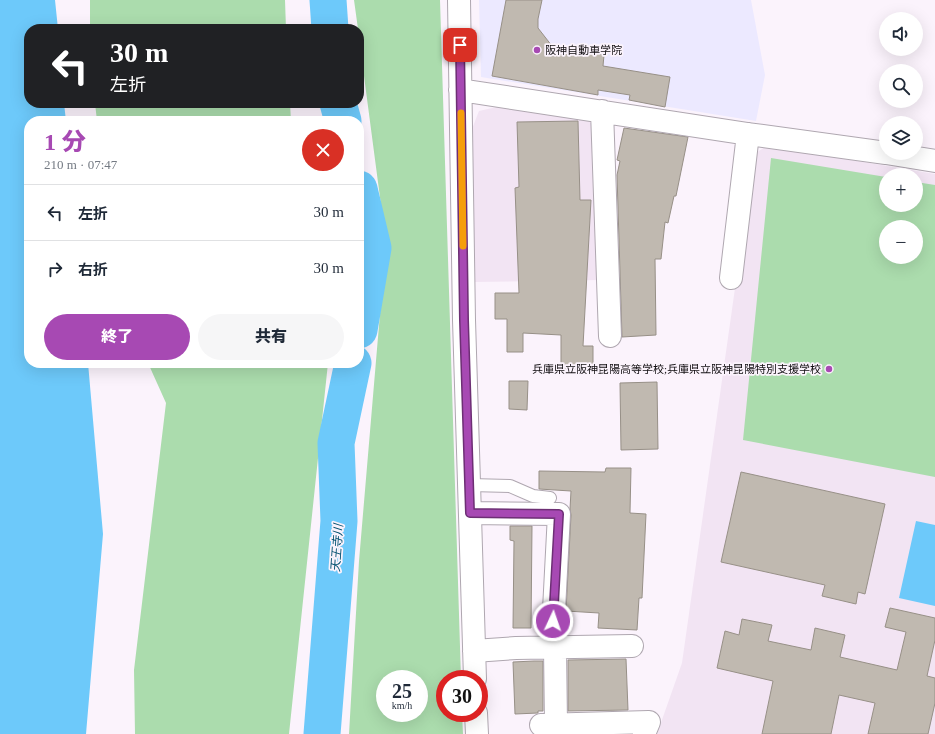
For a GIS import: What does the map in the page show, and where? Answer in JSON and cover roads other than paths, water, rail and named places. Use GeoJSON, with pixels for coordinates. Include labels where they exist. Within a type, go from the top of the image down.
{"type":"FeatureCollection","features":[{"type":"Feature","properties":{"kind":"street"},"geometry":{"type":"LineString","coordinates":[[459,0],[464,320],[475,670]]}},
{"type":"Feature","properties":{"kind":"street"},"geometry":{"type":"LineString","coordinates":[[460,90],[748,134],[879,152]]}},
{"type":"Feature","properties":{"kind":"street"},"geometry":{"type":"LineString","coordinates":[[602,111],[610,336]]}},
{"type":"Feature","properties":{"kind":"street"},"geometry":{"type":"LineString","coordinates":[[731,278],[748,134]]}},
{"type":"Feature","properties":{"kind":"street"},"geometry":{"type":"LineString","coordinates":[[923,159],[935,161]]}},
{"type":"Feature","properties":{"kind":"street"},"geometry":{"type":"LineString","coordinates":[[470,513],[559,514],[550,545],[547,607],[554,648],[548,725],[649,722],[644,734]]}},
{"type":"Feature","properties":{"kind":"street"},"geometry":{"type":"LineString","coordinates":[[474,651],[516,648],[632,646]]}},
{"type":"Feature","properties":{"kind":"street"},"geometry":{"type":"LineString","coordinates":[[476,722],[477,734]]}},
{"type":"Feature","properties":{"kind":"lane"},"geometry":{"type":"LineString","coordinates":[[470,485],[510,486],[533,496],[550,498]]}},
{"type":"Feature","properties":{"kind":"water"},"geometry":{"type":"Polygon","coordinates":[[[0,0],[55,0],[57,24],[24,24],[24,108],[65,108],[65,116],[24,116],[24,368],[88,368],[103,534],[86,734],[0,734],[0,0]]]}},
{"type":"Feature","properties":{"kind":"water"},"geometry":{"type":"Polygon","coordinates":[[[916,521],[935,525],[935,606],[899,598],[916,521]]]}},
{"type":"Feature","properties":{"kind":"waterway","name":"天王寺川"},"geometry":{"type":"LineString","coordinates":[[328,0],[330,24]]}},
{"type":"Feature","properties":{"kind":"waterway","name":"天王寺川"},"geometry":{"type":"LineString","coordinates":[[339,108],[342,116]]}},
{"type":"Feature","properties":{"kind":"waterway","name":"天王寺川"},"geometry":{"type":"LineString","coordinates":[[364,210],[373,248],[364,301]]}},
{"type":"Feature","properties":{"kind":"waterway","name":"天王寺川"},"geometry":{"type":"LineString","coordinates":[[322,734],[339,521],[336,443],[352,368]]}},
{"type":"Feature","properties":{"kind":"place","name":"阪神自動車学院"},"geometry":{"type":"Point","coordinates":[537,50]}},
{"type":"Feature","properties":{"kind":"place","name":"兵庫県立阪神昆陽高等学校;兵庫県立阪神昆陽特別支援学校"},"geometry":{"type":"Point","coordinates":[829,369]}}]}
